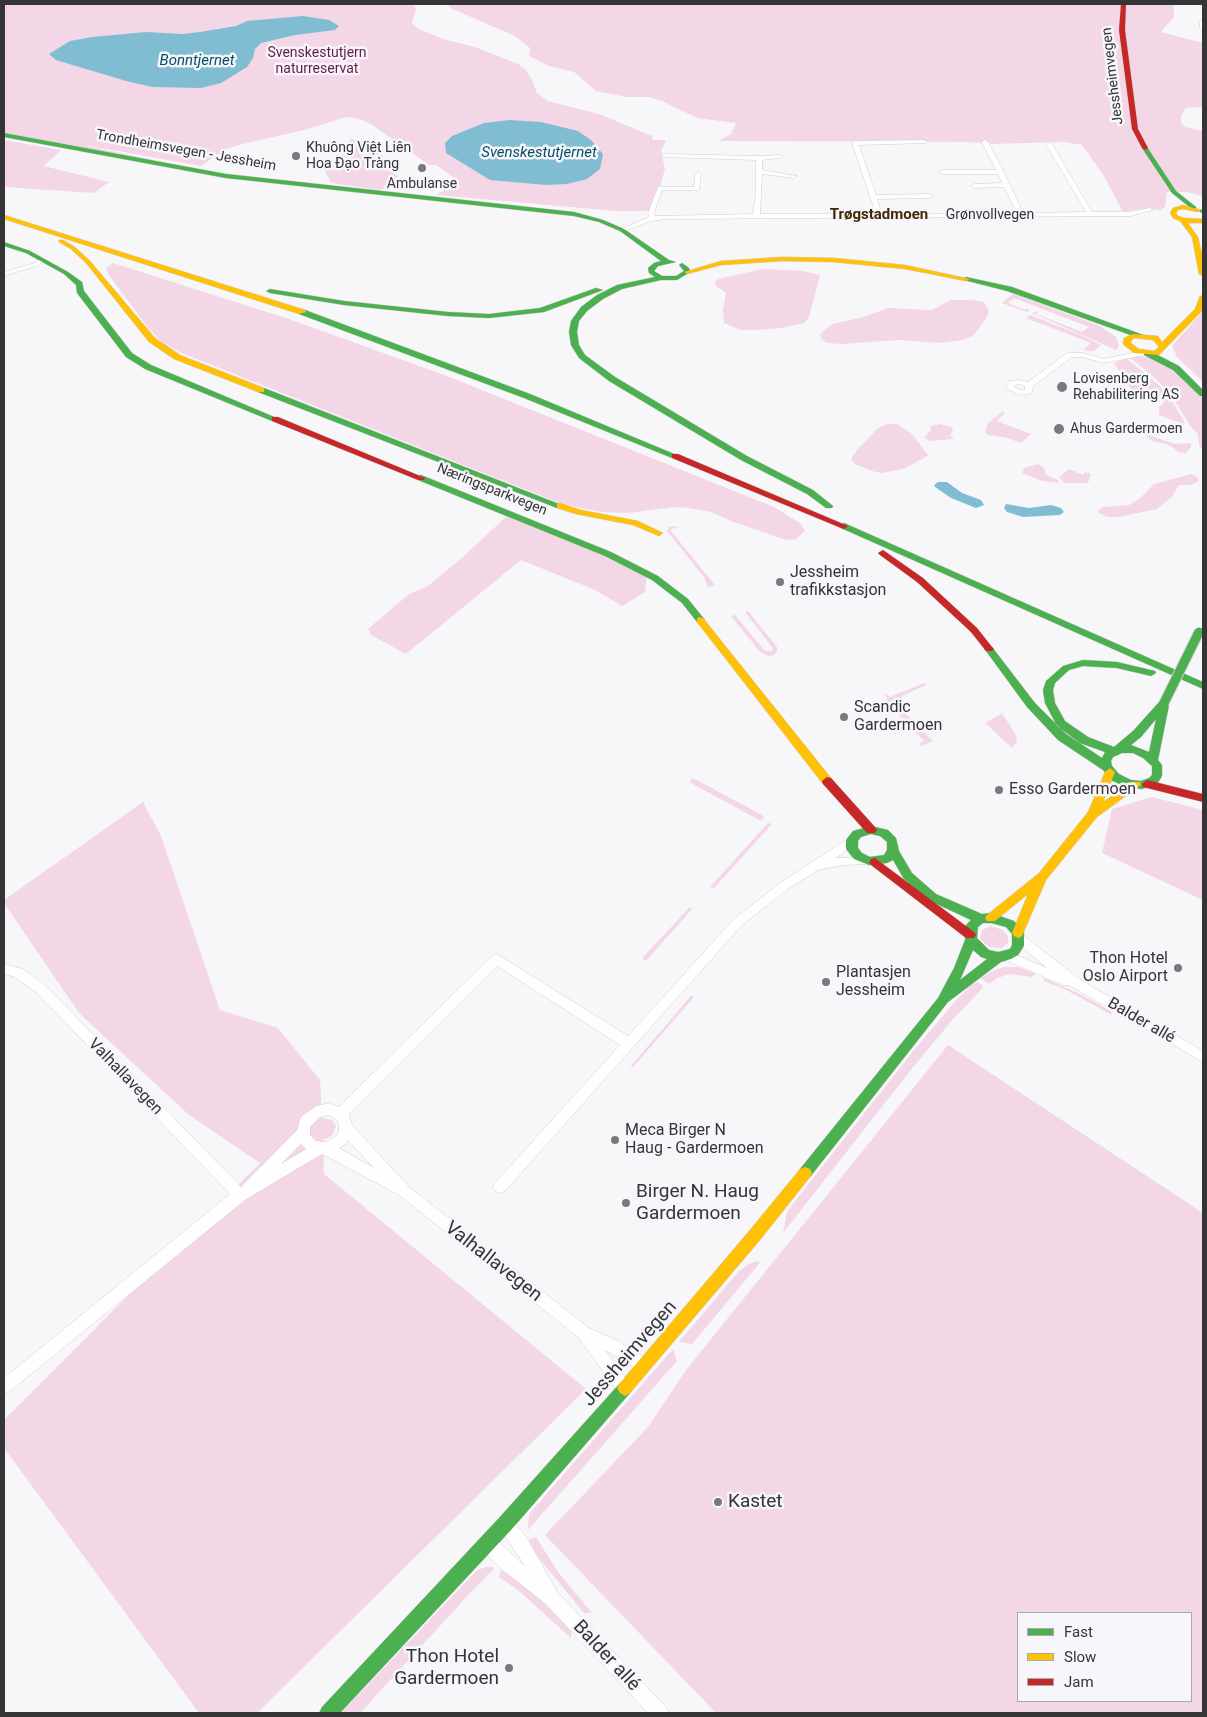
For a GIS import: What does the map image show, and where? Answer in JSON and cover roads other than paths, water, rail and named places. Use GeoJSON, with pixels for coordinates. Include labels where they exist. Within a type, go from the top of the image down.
{"type":"FeatureCollection","features":[{"type":"Feature","properties":{"kind":"main road","name":"Jessheimvegen"},"geometry":{"type":"LineString","coordinates":[[1123,4],[1122,30],[1135,129],[1148,155],[1174,192],[1201,214]]}},
{"type":"Feature","properties":{"kind":"main road","name":"Trondheimsvegen - Jessheim"},"geometry":{"type":"LineString","coordinates":[[4,135],[226,176],[567,213],[593,218],[622,230],[667,262]]}},
{"type":"Feature","properties":{"kind":"main road"},"geometry":{"type":"LineString","coordinates":[[1174,192],[1175,209],[1173,215],[1182,220],[1195,237],[1203,274]]}},
{"type":"Feature","properties":{"kind":"main road"},"geometry":{"type":"LineString","coordinates":[[1175,209],[1183,207],[1201,214]]}},
{"type":"Feature","properties":{"kind":"main road"},"geometry":{"type":"LineString","coordinates":[[4,208],[262,290],[434,350],[676,444]]}},
{"type":"Feature","properties":{"kind":"main road"},"geometry":{"type":"LineString","coordinates":[[1182,220],[1201,214]]}},
{"type":"Feature","properties":{"kind":"main road"},"geometry":{"type":"LineString","coordinates":[[1195,237],[1201,214]]}},
{"type":"Feature","properties":{"kind":"main road"},"geometry":{"type":"LineString","coordinates":[[4,217],[204,280],[384,341],[527,396],[821,516],[1056,619],[1203,688]]}},
{"type":"Feature","properties":{"kind":"main road"},"geometry":{"type":"LineString","coordinates":[[17,221],[73,248],[99,273],[149,337],[161,348],[177,357],[548,502],[586,513],[635,523],[659,533]]}},
{"type":"Feature","properties":{"kind":"main road","name":"Næringsparkvegen"},"geometry":{"type":"LineString","coordinates":[[6,245],[18,248],[36,261],[66,273],[79,284],[80,291],[126,351],[148,367],[608,554],[656,578],[685,601],[837,794],[871,830],[888,837],[894,846],[893,851],[908,876],[932,897],[986,918]]}},
{"type":"Feature","properties":{"kind":"main road"},"geometry":{"type":"LineString","coordinates":[[652,253],[653,274],[660,278]]}},
{"type":"Feature","properties":{"kind":"main road"},"geometry":{"type":"LineString","coordinates":[[262,290],[384,307],[462,315],[502,315],[528,312],[558,305],[667,262],[683,268],[721,262],[758,260],[812,259],[863,262],[913,268],[1009,289],[1054,303],[1096,320],[1155,338],[1168,355],[1203,386]]}},
{"type":"Feature","properties":{"kind":"main road"},"geometry":{"type":"LineString","coordinates":[[683,268],[677,278],[660,278],[631,284],[615,289],[594,300],[575,321],[573,332],[575,344],[582,356],[612,379],[752,463],[810,492],[834,508],[745,471]]}},
{"type":"Feature","properties":{"kind":"main road"},"geometry":{"type":"LineString","coordinates":[[1145,353],[1160,352],[1163,346],[1198,310],[1203,298]]}},
{"type":"Feature","properties":{"kind":"main road"},"geometry":{"type":"LineString","coordinates":[[1096,320],[1133,349],[1176,368],[1203,394]]}},
{"type":"Feature","properties":{"kind":"main road"},"geometry":{"type":"LineString","coordinates":[[1127,343],[1133,336],[1144,336],[1166,331],[1187,322]]}},
{"type":"Feature","properties":{"kind":"main road"},"geometry":{"type":"LineString","coordinates":[[821,516],[884,554],[935,592],[974,630],[1046,723],[1062,738],[1108,769],[1121,781],[1203,798]]}},
{"type":"Feature","properties":{"kind":"main road"},"geometry":{"type":"LineString","coordinates":[[1093,814],[1108,769],[1106,761],[1137,734],[1164,703],[1201,627]]}},
{"type":"Feature","properties":{"kind":"main road"},"geometry":{"type":"LineString","coordinates":[[1170,656],[1195,667]]}},
{"type":"Feature","properties":{"kind":"main road"},"geometry":{"type":"LineString","coordinates":[[1170,772],[1141,752],[1117,750],[1076,735],[1056,717],[1050,703],[1048,690],[1051,681],[1059,672],[1083,663],[1110,664],[1132,668],[1203,688]]}},
{"type":"Feature","properties":{"kind":"main road"},"geometry":{"type":"LineString","coordinates":[[1043,876],[986,918],[972,925],[970,938],[985,954],[1003,957],[1014,952],[1018,946],[1027,908],[1043,876],[1093,814],[1157,776],[1155,762],[1164,703]]}},
{"type":"Feature","properties":{"kind":"main road","name":"Næringsparkvegen"},"geometry":{"type":"LineString","coordinates":[[837,794],[851,832],[855,853],[872,861],[970,938]]}},
{"type":"Feature","properties":{"kind":"main road"},"geometry":{"type":"LineString","coordinates":[[851,832],[871,830]]}},
{"type":"Feature","properties":{"kind":"main road"},"geometry":{"type":"LineString","coordinates":[[872,861],[887,859],[893,851]]}},
{"type":"Feature","properties":{"kind":"main road"},"geometry":{"type":"LineString","coordinates":[[986,918],[1004,921],[1019,936]]}},
{"type":"Feature","properties":{"kind":"main road","name":"Jessheimvegen"},"geometry":{"type":"LineString","coordinates":[[328,1713],[505,1524],[755,1235],[942,1002],[960,969],[970,938]]}},
{"type":"Feature","properties":{"kind":"main road","name":"Jessheimvegen"},"geometry":{"type":"LineString","coordinates":[[942,1002],[1003,957]]}},
{"type":"Feature","properties":{"kind":"street"},"geometry":{"type":"LineString","coordinates":[[1203,21],[1203,28]]}},
{"type":"Feature","properties":{"kind":"street"},"geometry":{"type":"LineString","coordinates":[[880,216],[855,143],[924,142]]}},
{"type":"Feature","properties":{"kind":"street"},"geometry":{"type":"LineString","coordinates":[[985,142],[1021,215]]}},
{"type":"Feature","properties":{"kind":"street"},"geometry":{"type":"LineString","coordinates":[[1049,144],[1090,214]]}},
{"type":"Feature","properties":{"kind":"street"},"geometry":{"type":"LineString","coordinates":[[665,155],[758,158],[780,156]]}},
{"type":"Feature","properties":{"kind":"street"},"geometry":{"type":"LineString","coordinates":[[756,217],[758,158]]}},
{"type":"Feature","properties":{"kind":"street"},"geometry":{"type":"LineString","coordinates":[[759,172],[794,176]]}},
{"type":"Feature","properties":{"kind":"street"},"geometry":{"type":"LineString","coordinates":[[942,172],[1001,172]]}},
{"type":"Feature","properties":{"kind":"street"},"geometry":{"type":"LineString","coordinates":[[652,218],[651,213],[660,188],[697,189],[698,174]]}},
{"type":"Feature","properties":{"kind":"street"},"geometry":{"type":"LineString","coordinates":[[974,186],[1007,185]]}},
{"type":"Feature","properties":{"kind":"street"},"geometry":{"type":"LineString","coordinates":[[874,197],[930,196]]}},
{"type":"Feature","properties":{"kind":"street","name":"Grønvollvegen"},"geometry":{"type":"LineString","coordinates":[[622,230],[652,218],[756,217],[814,212],[880,216],[1130,214],[1150,210]]}},
{"type":"Feature","properties":{"kind":"street"},"geometry":{"type":"LineString","coordinates":[[4,274],[36,261]]}},
{"type":"Feature","properties":{"kind":"street"},"geometry":{"type":"LineString","coordinates":[[1111,358],[1127,343]]}},
{"type":"Feature","properties":{"kind":"street"},"geometry":{"type":"LineString","coordinates":[[1029,385],[1070,355],[1082,355],[1099,361],[1145,353]]}},
{"type":"Feature","properties":{"kind":"street"},"geometry":{"type":"LineString","coordinates":[[500,1188],[738,922],[784,886],[811,868],[851,832]]}},
{"type":"Feature","properties":{"kind":"street"},"geometry":{"type":"LineString","coordinates":[[811,868],[844,862],[872,861]]}},
{"type":"Feature","properties":{"kind":"street","name":"Balder allé"},"geometry":{"type":"LineString","coordinates":[[1019,936],[1078,985]]}},
{"type":"Feature","properties":{"kind":"street","name":"Balder allé"},"geometry":{"type":"LineString","coordinates":[[1003,957],[1078,985],[1203,1057]]}},
{"type":"Feature","properties":{"kind":"street"},"geometry":{"type":"LineString","coordinates":[[340,1114],[496,959],[628,1043]]}},
{"type":"Feature","properties":{"kind":"street","name":"Valhallavegen"},"geometry":{"type":"LineString","coordinates":[[4,968],[19,973],[41,989],[242,1193]]}},
{"type":"Feature","properties":{"kind":"street"},"geometry":{"type":"LineString","coordinates":[[4,1387],[242,1193],[303,1132],[306,1121],[316,1112],[329,1109],[340,1114],[344,1118],[346,1128],[404,1191]]}},
{"type":"Feature","properties":{"kind":"street"},"geometry":{"type":"LineString","coordinates":[[242,1193],[340,1140],[346,1128]]}},
{"type":"Feature","properties":{"kind":"street"},"geometry":{"type":"LineString","coordinates":[[303,1132],[308,1143],[324,1148],[404,1191]]}},
{"type":"Feature","properties":{"kind":"street","name":"Valhallavegen"},"geometry":{"type":"LineString","coordinates":[[404,1191],[583,1332],[613,1346],[643,1365]]}},
{"type":"Feature","properties":{"kind":"street","name":"Valhallavegen"},"geometry":{"type":"LineString","coordinates":[[583,1332],[624,1388]]}},
{"type":"Feature","properties":{"kind":"street","name":"Balder allé"},"geometry":{"type":"LineString","coordinates":[[505,1524],[521,1544],[552,1598]]}},
{"type":"Feature","properties":{"kind":"street","name":"Balder allé"},"geometry":{"type":"LineString","coordinates":[[487,1543],[505,1561],[552,1598],[660,1713]]}},
{"type":"Feature","properties":{"kind":"water","name":"Bonntjernet"},"geometry":{"type":"Polygon","coordinates":[[[303,16],[329,20],[339,26],[335,30],[295,35],[261,43],[255,49],[253,58],[247,67],[221,83],[201,88],[152,87],[56,60],[49,54],[70,41],[92,37],[146,32],[183,34],[236,26],[247,21],[303,16]]]}},
{"type":"Feature","properties":{"kind":"water","name":"Svenskestutjernet"},"geometry":{"type":"Polygon","coordinates":[[[510,120],[541,122],[578,131],[591,140],[603,154],[600,169],[587,179],[567,184],[546,185],[490,180],[446,153],[445,143],[452,136],[484,123],[510,120]]]}},
{"type":"Feature","properties":{"kind":"water"},"geometry":{"type":"Polygon","coordinates":[[[938,482],[947,482],[962,493],[981,500],[984,505],[976,508],[951,498],[935,487],[934,485],[938,482]]]}},
{"type":"Feature","properties":{"kind":"water"},"geometry":{"type":"Polygon","coordinates":[[[1006,504],[1029,508],[1051,505],[1061,508],[1064,512],[1060,515],[1023,517],[1007,512],[1004,508],[1006,504]]]}},
{"type":"Feature","properties":{"kind":"place","name":"Khuông Việt Liên Hoa Đạo Tràng"},"geometry":{"type":"Point","coordinates":[296,156]}},
{"type":"Feature","properties":{"kind":"place","name":"Ambulanse"},"geometry":{"type":"Point","coordinates":[422,168]}},
{"type":"Feature","properties":{"kind":"place","name":"Lovisenberg Rehabilitering AS"},"geometry":{"type":"Point","coordinates":[1062,387]}},
{"type":"Feature","properties":{"kind":"place","name":"Ahus Gardermoen"},"geometry":{"type":"Point","coordinates":[1059,429]}},
{"type":"Feature","properties":{"kind":"place","name":"Jessheim trafikkstasjon"},"geometry":{"type":"Point","coordinates":[780,582]}},
{"type":"Feature","properties":{"kind":"place","name":"Scandic Gardermoen"},"geometry":{"type":"Point","coordinates":[844,717]}},
{"type":"Feature","properties":{"kind":"place","name":"Esso Gardermoen"},"geometry":{"type":"Point","coordinates":[999,790]}},
{"type":"Feature","properties":{"kind":"place","name":"Thon Hotel Oslo Airport"},"geometry":{"type":"Point","coordinates":[1178,968]}},
{"type":"Feature","properties":{"kind":"place","name":"Plantasjen Jessheim"},"geometry":{"type":"Point","coordinates":[826,982]}},
{"type":"Feature","properties":{"kind":"place","name":"Meca Birger N Haug - Gardermoen"},"geometry":{"type":"Point","coordinates":[615,1140]}},
{"type":"Feature","properties":{"kind":"place","name":"Birger N. Haug Gardermoen"},"geometry":{"type":"Point","coordinates":[626,1203]}},
{"type":"Feature","properties":{"kind":"place","name":"Kastet"},"geometry":{"type":"Point","coordinates":[718,1502]}},
{"type":"Feature","properties":{"kind":"place","name":"Thon Hotel Gardermoen"},"geometry":{"type":"Point","coordinates":[509,1668]}},
{"type":"Feature","properties":{"kind":"district","name":"Trøgstadmoen"},"geometry":{"type":"Point","coordinates":[879,215]}},
{"type":"Feature","properties":{"kind":"park label","name":"Svenskestutjern naturreservat"},"geometry":{"type":"Point","coordinates":[317,62]}}]}
